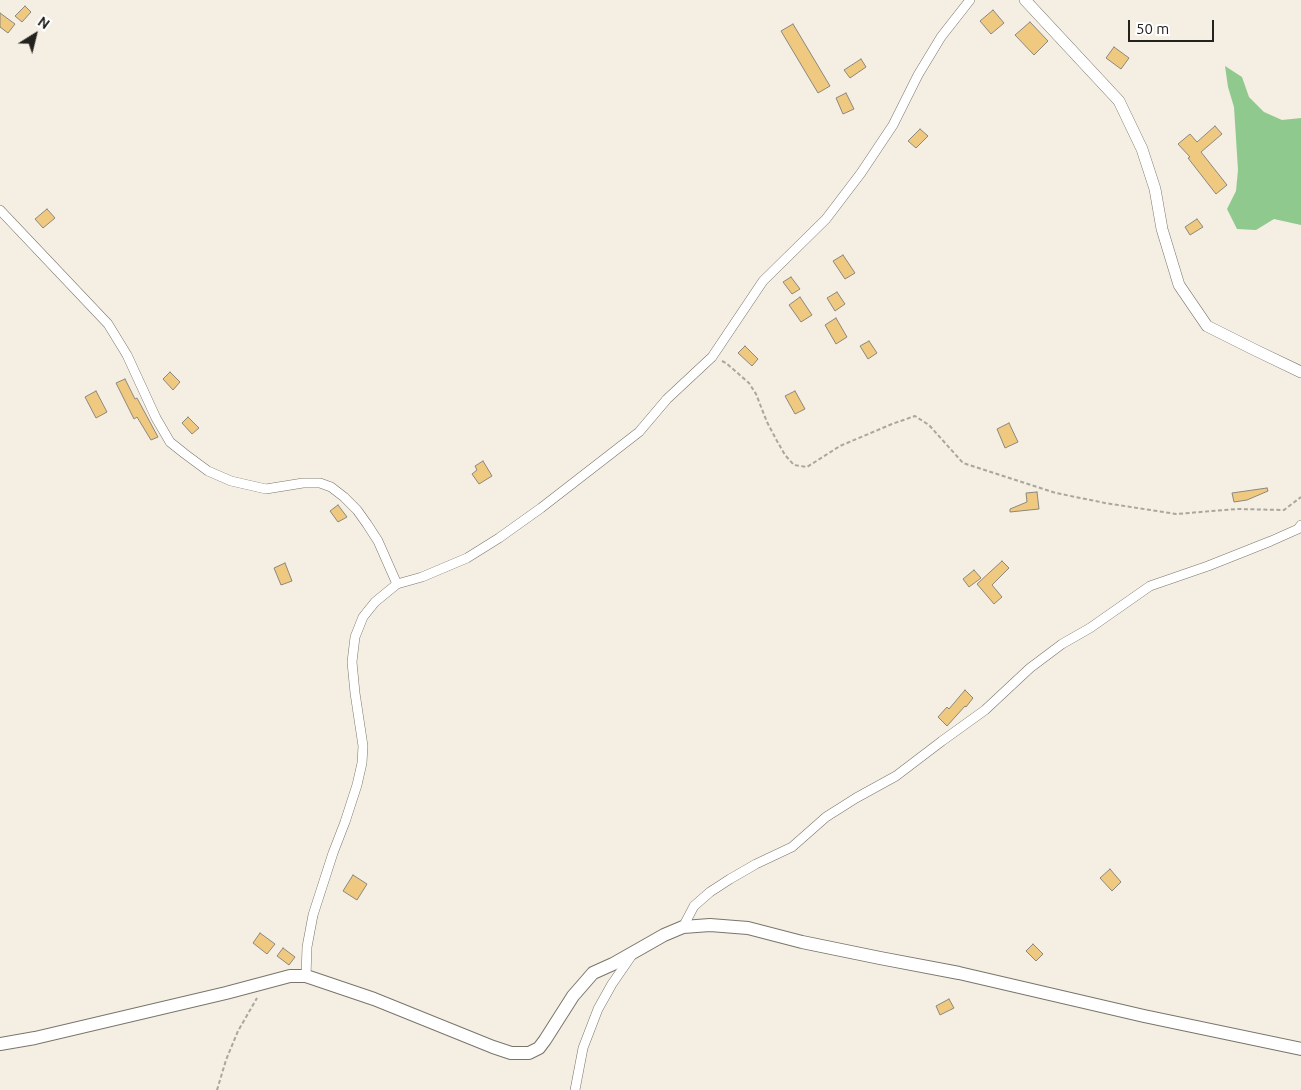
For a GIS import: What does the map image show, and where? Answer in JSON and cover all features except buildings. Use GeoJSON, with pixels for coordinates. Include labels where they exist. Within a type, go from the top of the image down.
{"type":"FeatureCollection","features":[{"type":"Feature","properties":{"kind":"main road"},"geometry":{"type":"LineString","coordinates":[[0,1044],[35,1038],[290,976],[306,976],[374,999],[493,1047],[511,1053],[530,1053],[545,1040],[573,996],[593,973],[683,926],[710,925],[748,928],[802,942],[959,973],[1144,1016],[1301,1049]]}},
{"type":"Feature","properties":{"kind":"street"},"geometry":{"type":"LineString","coordinates":[[306,976],[307,947],[313,915],[357,785],[362,763],[363,746],[352,662],[355,636],[363,617],[375,602],[398,584],[467,558],[506,533],[639,432],[667,398],[712,357],[763,281],[826,219],[894,126],[918,75],[941,37],[970,0]]}},
{"type":"Feature","properties":{"kind":"street"},"geometry":{"type":"LineString","coordinates":[[1025,0],[1119,100],[1142,149],[1156,189],[1162,229],[1179,285],[1208,326],[1301,372]]}},
{"type":"Feature","properties":{"kind":"street"},"geometry":{"type":"LineString","coordinates":[[0,210],[108,324],[127,355],[156,418],[170,442],[208,471],[231,481],[266,490],[303,483],[320,483],[331,487],[344,497],[362,517],[378,541],[398,584]]}},
{"type":"Feature","properties":{"kind":"street"},"geometry":{"type":"LineString","coordinates":[[683,926],[694,906],[710,892],[736,875],[792,847],[826,817],[896,776],[986,710],[1030,668],[1062,644],[1090,628],[1150,586],[1271,541],[1301,526]]}},
{"type":"Feature","properties":{"kind":"street"},"geometry":{"type":"LineString","coordinates":[[575,1090],[583,1048],[598,1009],[612,984],[636,951]]}},
{"type":"Feature","properties":{"kind":"path"},"geometry":{"type":"LineString","coordinates":[[712,357],[726,363],[749,383],[756,394],[777,441],[785,455],[794,465],[807,467],[840,446],[914,416],[929,425],[963,463],[1056,493],[1176,514],[1238,509],[1284,510],[1301,497]]}},
{"type":"Feature","properties":{"kind":"path"},"geometry":{"type":"LineString","coordinates":[[217,1090],[226,1060],[238,1031],[266,983]]}},
{"type":"Feature","properties":{"kind":"green space"},"geometry":{"type":"Polygon","coordinates":[[[1225,66],[1242,77],[1249,97],[1264,112],[1282,120],[1301,118],[1301,225],[1274,219],[1256,230],[1237,229],[1227,209],[1236,191],[1238,170],[1234,107],[1228,87],[1225,66]]]}}]}
